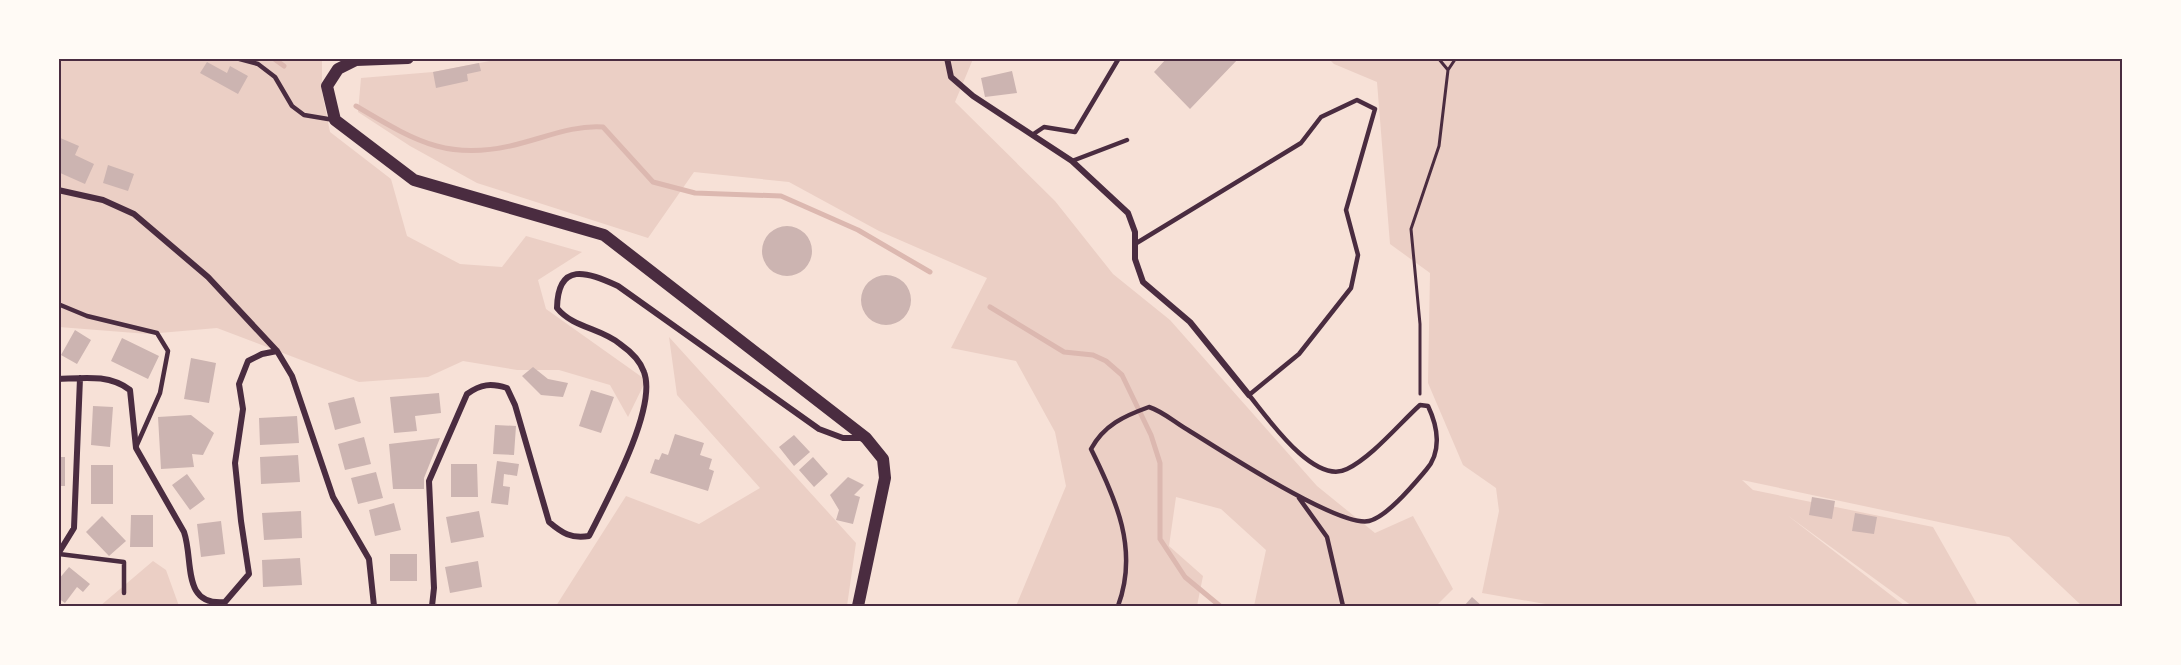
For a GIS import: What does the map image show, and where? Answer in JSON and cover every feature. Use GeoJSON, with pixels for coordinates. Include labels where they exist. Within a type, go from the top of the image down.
{"type":"FeatureCollection","features":[{"type":"Feature","properties":{"kind":"main road"},"geometry":{"type":"LineString","coordinates":[[408,58],[356,60],[338,69],[327,86],[335,120],[414,180],[604,235],[866,438],[882,459],[885,478],[858,606]]}},
{"type":"Feature","properties":{"kind":"street"},"geometry":{"type":"LineString","coordinates":[[947,58],[951,77],[973,96],[1072,161],[1128,213],[1135,232],[1135,258],[1143,282],[1190,322],[1249,395]]}},
{"type":"Feature","properties":{"kind":"street"},"geometry":{"type":"LineString","coordinates":[[58,190],[103,200],[134,214],[208,277],[278,351],[292,376],[333,497],[369,559],[374,606]]}},
{"type":"Feature","properties":{"kind":"street"},"geometry":{"type":"LineString","coordinates":[[432,606],[434,588],[429,481],[467,394],[478,386],[495,384],[507,388],[515,405],[549,522],[560,532],[576,538],[589,536],[626,463],[647,389],[644,372],[636,357],[618,341],[564,318],[556,308],[557,294],[563,280],[574,273],[591,273],[618,286],[819,429],[843,438],[866,438]]}},
{"type":"Feature","properties":{"kind":"street"},"geometry":{"type":"LineString","coordinates":[[58,379],[80,378],[120,382],[130,390],[136,448],[184,532],[188,546],[192,585],[198,595],[212,603],[225,602],[249,574],[236,463],[236,445],[243,409],[239,384],[248,361],[262,354],[278,351]]}},
{"type":"Feature","properties":{"kind":"street"},"geometry":{"type":"LineString","coordinates":[[59,554],[74,528],[80,378]]}},
{"type":"Feature","properties":{"kind":"lane"},"geometry":{"type":"LineString","coordinates":[[236,58],[258,64],[275,77],[292,106],[304,115],[335,120]]}},
{"type":"Feature","properties":{"kind":"lane"},"geometry":{"type":"LineString","coordinates":[[1032,135],[1044,127],[1075,132],[1119,58]]}},
{"type":"Feature","properties":{"kind":"lane"},"geometry":{"type":"LineString","coordinates":[[1118,606],[1125,588],[1127,567],[1123,520],[1091,449],[1099,434],[1111,424],[1149,407],[1163,412],[1185,429],[1297,496],[1329,513],[1351,521],[1369,522],[1385,513],[1434,461],[1437,445],[1435,421],[1428,406],[1420,405],[1363,458],[1345,471],[1326,470],[1305,461],[1249,395],[1299,354],[1351,288],[1358,255],[1346,210],[1375,109],[1357,100],[1322,117],[1301,143],[1135,244]]}},
{"type":"Feature","properties":{"kind":"lane"},"geometry":{"type":"LineString","coordinates":[[1072,161],[1127,140]]}},
{"type":"Feature","properties":{"kind":"lane"},"geometry":{"type":"LineString","coordinates":[[58,304],[87,316],[157,333],[168,351],[160,393],[136,448]]}},
{"type":"Feature","properties":{"kind":"lane"},"geometry":{"type":"LineString","coordinates":[[1297,496],[1327,537],[1343,606]]}},
{"type":"Feature","properties":{"kind":"lane"},"geometry":{"type":"LineString","coordinates":[[59,554],[124,562],[124,593]]}},
{"type":"Feature","properties":{"kind":"path"},"geometry":{"type":"LineString","coordinates":[[1438,58],[1448,70]]}},
{"type":"Feature","properties":{"kind":"path"},"geometry":{"type":"LineString","coordinates":[[1420,405],[1420,324],[1411,229],[1439,146],[1448,70],[1456,58]]}},
{"type":"Feature","properties":{"kind":"shaded area"},"geometry":{"type":"Polygon","coordinates":[[[59,59],[322,59],[322,92],[330,132],[391,179],[407,236],[460,264],[502,267],[526,236],[582,252],[538,280],[546,309],[646,380],[628,417],[610,385],[559,370],[517,370],[463,361],[428,377],[359,382],[217,328],[148,334],[59,327],[59,59]]]}},
{"type":"Feature","properties":{"kind":"shaded area"},"geometry":{"type":"Polygon","coordinates":[[[500,59],[973,59],[955,102],[1055,201],[1113,274],[1170,320],[1317,486],[1375,533],[1413,516],[1453,589],[1436,606],[1254,606],[1266,550],[1221,509],[1176,497],[1169,546],[1203,576],[1197,606],[1016,606],[1066,486],[1055,432],[1016,361],[951,348],[987,278],[879,231],[789,182],[694,172],[648,238],[477,183],[410,146],[358,112],[361,78],[433,72],[500,59]]]}},
{"type":"Feature","properties":{"kind":"shaded area"},"geometry":{"type":"Polygon","coordinates":[[[1329,59],[2122,59],[2122,606],[2082,606],[2009,537],[1742,480],[1753,490],[1933,527],[1978,606],[1912,606],[1787,515],[1905,606],[1557,606],[1482,593],[1499,511],[1496,488],[1463,465],[1428,383],[1430,273],[1390,244],[1377,82],[1334,64],[1329,59]]]}},
{"type":"Feature","properties":{"kind":"shaded area"},"geometry":{"type":"Polygon","coordinates":[[[669,337],[856,543],[847,606],[556,606],[626,496],[699,524],[760,488],[677,395],[669,337]]]}},
{"type":"Feature","properties":{"kind":"shaded area"},"geometry":{"type":"Polygon","coordinates":[[[153,561],[166,570],[179,606],[100,606],[153,561]]]}},
{"type":"Feature","properties":{"kind":"building"},"geometry":{"type":"Polygon","coordinates":[[[1167,58],[1239,58],[1190,109],[1154,72],[1167,58]]]}},
{"type":"Feature","properties":{"kind":"building"},"geometry":{"type":"Polygon","coordinates":[[[207,62],[227,73],[230,66],[248,76],[238,94],[200,73],[207,62]]]}},
{"type":"Feature","properties":{"kind":"building"},"geometry":{"type":"Polygon","coordinates":[[[479,63],[481,71],[467,74],[468,81],[436,88],[433,72],[479,63]]]}},
{"type":"Feature","properties":{"kind":"building"},"geometry":{"type":"Polygon","coordinates":[[[1012,71],[1017,93],[985,97],[981,78],[1012,71]]]}},
{"type":"Feature","properties":{"kind":"building"},"geometry":{"type":"Polygon","coordinates":[[[58,137],[79,146],[75,155],[94,164],[85,184],[58,172],[58,137]]]}},
{"type":"Feature","properties":{"kind":"building"},"geometry":{"type":"Polygon","coordinates":[[[108,165],[134,174],[128,191],[103,183],[108,165]]]}},
{"type":"Feature","properties":{"kind":"building"},"geometry":{"type":"Polygon","coordinates":[[[782,226],[792,226],[805,233],[812,246],[812,256],[805,269],[792,276],[782,276],[773,272],[766,265],[762,256],[762,246],[766,237],[773,230],[782,226]]]}},
{"type":"Feature","properties":{"kind":"building"},"geometry":{"type":"Polygon","coordinates":[[[881,275],[891,275],[904,282],[911,295],[911,305],[904,318],[891,325],[881,325],[872,321],[865,314],[861,305],[861,295],[865,286],[872,279],[881,275]]]}},
{"type":"Feature","properties":{"kind":"building"},"geometry":{"type":"Polygon","coordinates":[[[75,330],[91,340],[77,364],[61,355],[75,330]]]}},
{"type":"Feature","properties":{"kind":"building"},"geometry":{"type":"Polygon","coordinates":[[[122,338],[159,356],[148,379],[111,361],[122,338]]]}},
{"type":"Feature","properties":{"kind":"building"},"geometry":{"type":"Polygon","coordinates":[[[191,358],[216,363],[209,403],[184,399],[191,358]]]}},
{"type":"Feature","properties":{"kind":"building"},"geometry":{"type":"Polygon","coordinates":[[[533,367],[548,379],[568,383],[563,397],[541,395],[522,376],[533,367]]]}},
{"type":"Feature","properties":{"kind":"building"},"geometry":{"type":"Polygon","coordinates":[[[591,390],[614,397],[601,433],[579,426],[591,390]]]}},
{"type":"Feature","properties":{"kind":"building"},"geometry":{"type":"Polygon","coordinates":[[[439,393],[441,413],[415,416],[417,431],[394,433],[390,397],[439,393]]]}},
{"type":"Feature","properties":{"kind":"building"},"geometry":{"type":"Polygon","coordinates":[[[354,397],[361,423],[335,430],[328,403],[354,397]]]}},
{"type":"Feature","properties":{"kind":"building"},"geometry":{"type":"Polygon","coordinates":[[[93,406],[113,407],[110,447],[91,445],[93,406]]]}},
{"type":"Feature","properties":{"kind":"building"},"geometry":{"type":"Polygon","coordinates":[[[191,415],[214,433],[203,455],[192,454],[194,467],[161,469],[158,417],[191,415]]]}},
{"type":"Feature","properties":{"kind":"building"},"geometry":{"type":"Polygon","coordinates":[[[297,416],[299,443],[260,445],[259,418],[297,416]]]}},
{"type":"Feature","properties":{"kind":"building"},"geometry":{"type":"Polygon","coordinates":[[[495,425],[516,426],[514,455],[493,454],[495,425]]]}},
{"type":"Feature","properties":{"kind":"building"},"geometry":{"type":"Polygon","coordinates":[[[675,434],[704,443],[700,455],[712,459],[709,469],[714,471],[708,491],[650,473],[655,459],[659,460],[662,453],[668,455],[675,434]]]}},
{"type":"Feature","properties":{"kind":"building"},"geometry":{"type":"Polygon","coordinates":[[[794,435],[810,452],[794,466],[779,447],[794,435]]]}},
{"type":"Feature","properties":{"kind":"building"},"geometry":{"type":"Polygon","coordinates":[[[364,437],[371,464],[345,470],[338,444],[364,437]]]}},
{"type":"Feature","properties":{"kind":"building"},"geometry":{"type":"Polygon","coordinates":[[[440,438],[424,478],[424,489],[393,489],[389,444],[440,438]]]}},
{"type":"Feature","properties":{"kind":"building"},"geometry":{"type":"Polygon","coordinates":[[[298,455],[300,482],[261,484],[260,457],[298,455]]]}},
{"type":"Feature","properties":{"kind":"building"},"geometry":{"type":"Polygon","coordinates":[[[58,457],[65,457],[65,486],[58,486],[58,457]]]}},
{"type":"Feature","properties":{"kind":"building"},"geometry":{"type":"Polygon","coordinates":[[[813,457],[828,474],[814,487],[799,470],[813,457]]]}},
{"type":"Feature","properties":{"kind":"building"},"geometry":{"type":"Polygon","coordinates":[[[497,461],[519,464],[517,476],[504,474],[503,486],[510,487],[508,505],[491,503],[497,461]]]}},
{"type":"Feature","properties":{"kind":"building"},"geometry":{"type":"Polygon","coordinates":[[[451,464],[477,464],[478,497],[451,497],[451,464]]]}},
{"type":"Feature","properties":{"kind":"building"},"geometry":{"type":"Polygon","coordinates":[[[91,465],[113,465],[113,504],[91,504],[91,465]]]}},
{"type":"Feature","properties":{"kind":"building"},"geometry":{"type":"Polygon","coordinates":[[[376,472],[383,498],[358,504],[351,478],[376,472]]]}},
{"type":"Feature","properties":{"kind":"building"},"geometry":{"type":"Polygon","coordinates":[[[187,474],[205,499],[190,510],[172,485],[187,474]]]}},
{"type":"Feature","properties":{"kind":"building"},"geometry":{"type":"Polygon","coordinates":[[[848,477],[864,485],[854,495],[860,497],[853,524],[836,520],[839,510],[830,495],[848,477]]]}},
{"type":"Feature","properties":{"kind":"building"},"geometry":{"type":"Polygon","coordinates":[[[1812,497],[1835,501],[1832,519],[1809,515],[1812,497]]]}},
{"type":"Feature","properties":{"kind":"building"},"geometry":{"type":"Polygon","coordinates":[[[394,503],[401,530],[375,536],[369,510],[394,503]]]}},
{"type":"Feature","properties":{"kind":"building"},"geometry":{"type":"Polygon","coordinates":[[[301,511],[302,538],[264,540],[262,513],[301,511]]]}},
{"type":"Feature","properties":{"kind":"building"},"geometry":{"type":"Polygon","coordinates":[[[479,511],[484,537],[451,543],[446,517],[479,511]]]}},
{"type":"Feature","properties":{"kind":"building"},"geometry":{"type":"Polygon","coordinates":[[[1855,513],[1877,517],[1874,534],[1852,531],[1855,513]]]}},
{"type":"Feature","properties":{"kind":"building"},"geometry":{"type":"Polygon","coordinates":[[[131,515],[153,515],[153,547],[130,547],[131,515]]]}},
{"type":"Feature","properties":{"kind":"building"},"geometry":{"type":"Polygon","coordinates":[[[102,516],[126,541],[109,556],[86,532],[102,516]]]}},
{"type":"Feature","properties":{"kind":"building"},"geometry":{"type":"Polygon","coordinates":[[[221,521],[225,554],[201,557],[197,524],[221,521]]]}},
{"type":"Feature","properties":{"kind":"building"},"geometry":{"type":"Polygon","coordinates":[[[390,554],[417,554],[417,581],[390,581],[390,554]]]}},
{"type":"Feature","properties":{"kind":"building"},"geometry":{"type":"Polygon","coordinates":[[[300,558],[302,585],[263,587],[262,560],[300,558]]]}},
{"type":"Feature","properties":{"kind":"building"},"geometry":{"type":"Polygon","coordinates":[[[478,561],[482,587],[450,593],[445,567],[478,561]]]}},
{"type":"Feature","properties":{"kind":"building"},"geometry":{"type":"Polygon","coordinates":[[[69,567],[90,584],[83,592],[77,587],[65,603],[58,598],[61,583],[58,580],[69,567]]]}},
{"type":"Feature","properties":{"kind":"building"},"geometry":{"type":"Polygon","coordinates":[[[1472,597],[1482,606],[1464,606],[1472,597]]]}},
{"type":"Feature","properties":{"kind":"waterway"},"geometry":{"type":"LineString","coordinates":[[273,58],[284,66]]}},
{"type":"Feature","properties":{"kind":"waterway"},"geometry":{"type":"LineString","coordinates":[[356,106],[416,139],[454,150],[497,149],[572,129],[603,127],[653,182],[695,193],[781,196],[858,230],[930,272]]}},
{"type":"Feature","properties":{"kind":"waterway"},"geometry":{"type":"LineString","coordinates":[[990,307],[1064,352],[1093,355],[1106,361],[1122,375],[1151,435],[1160,463],[1160,539],[1185,577],[1220,606]]}}]}
